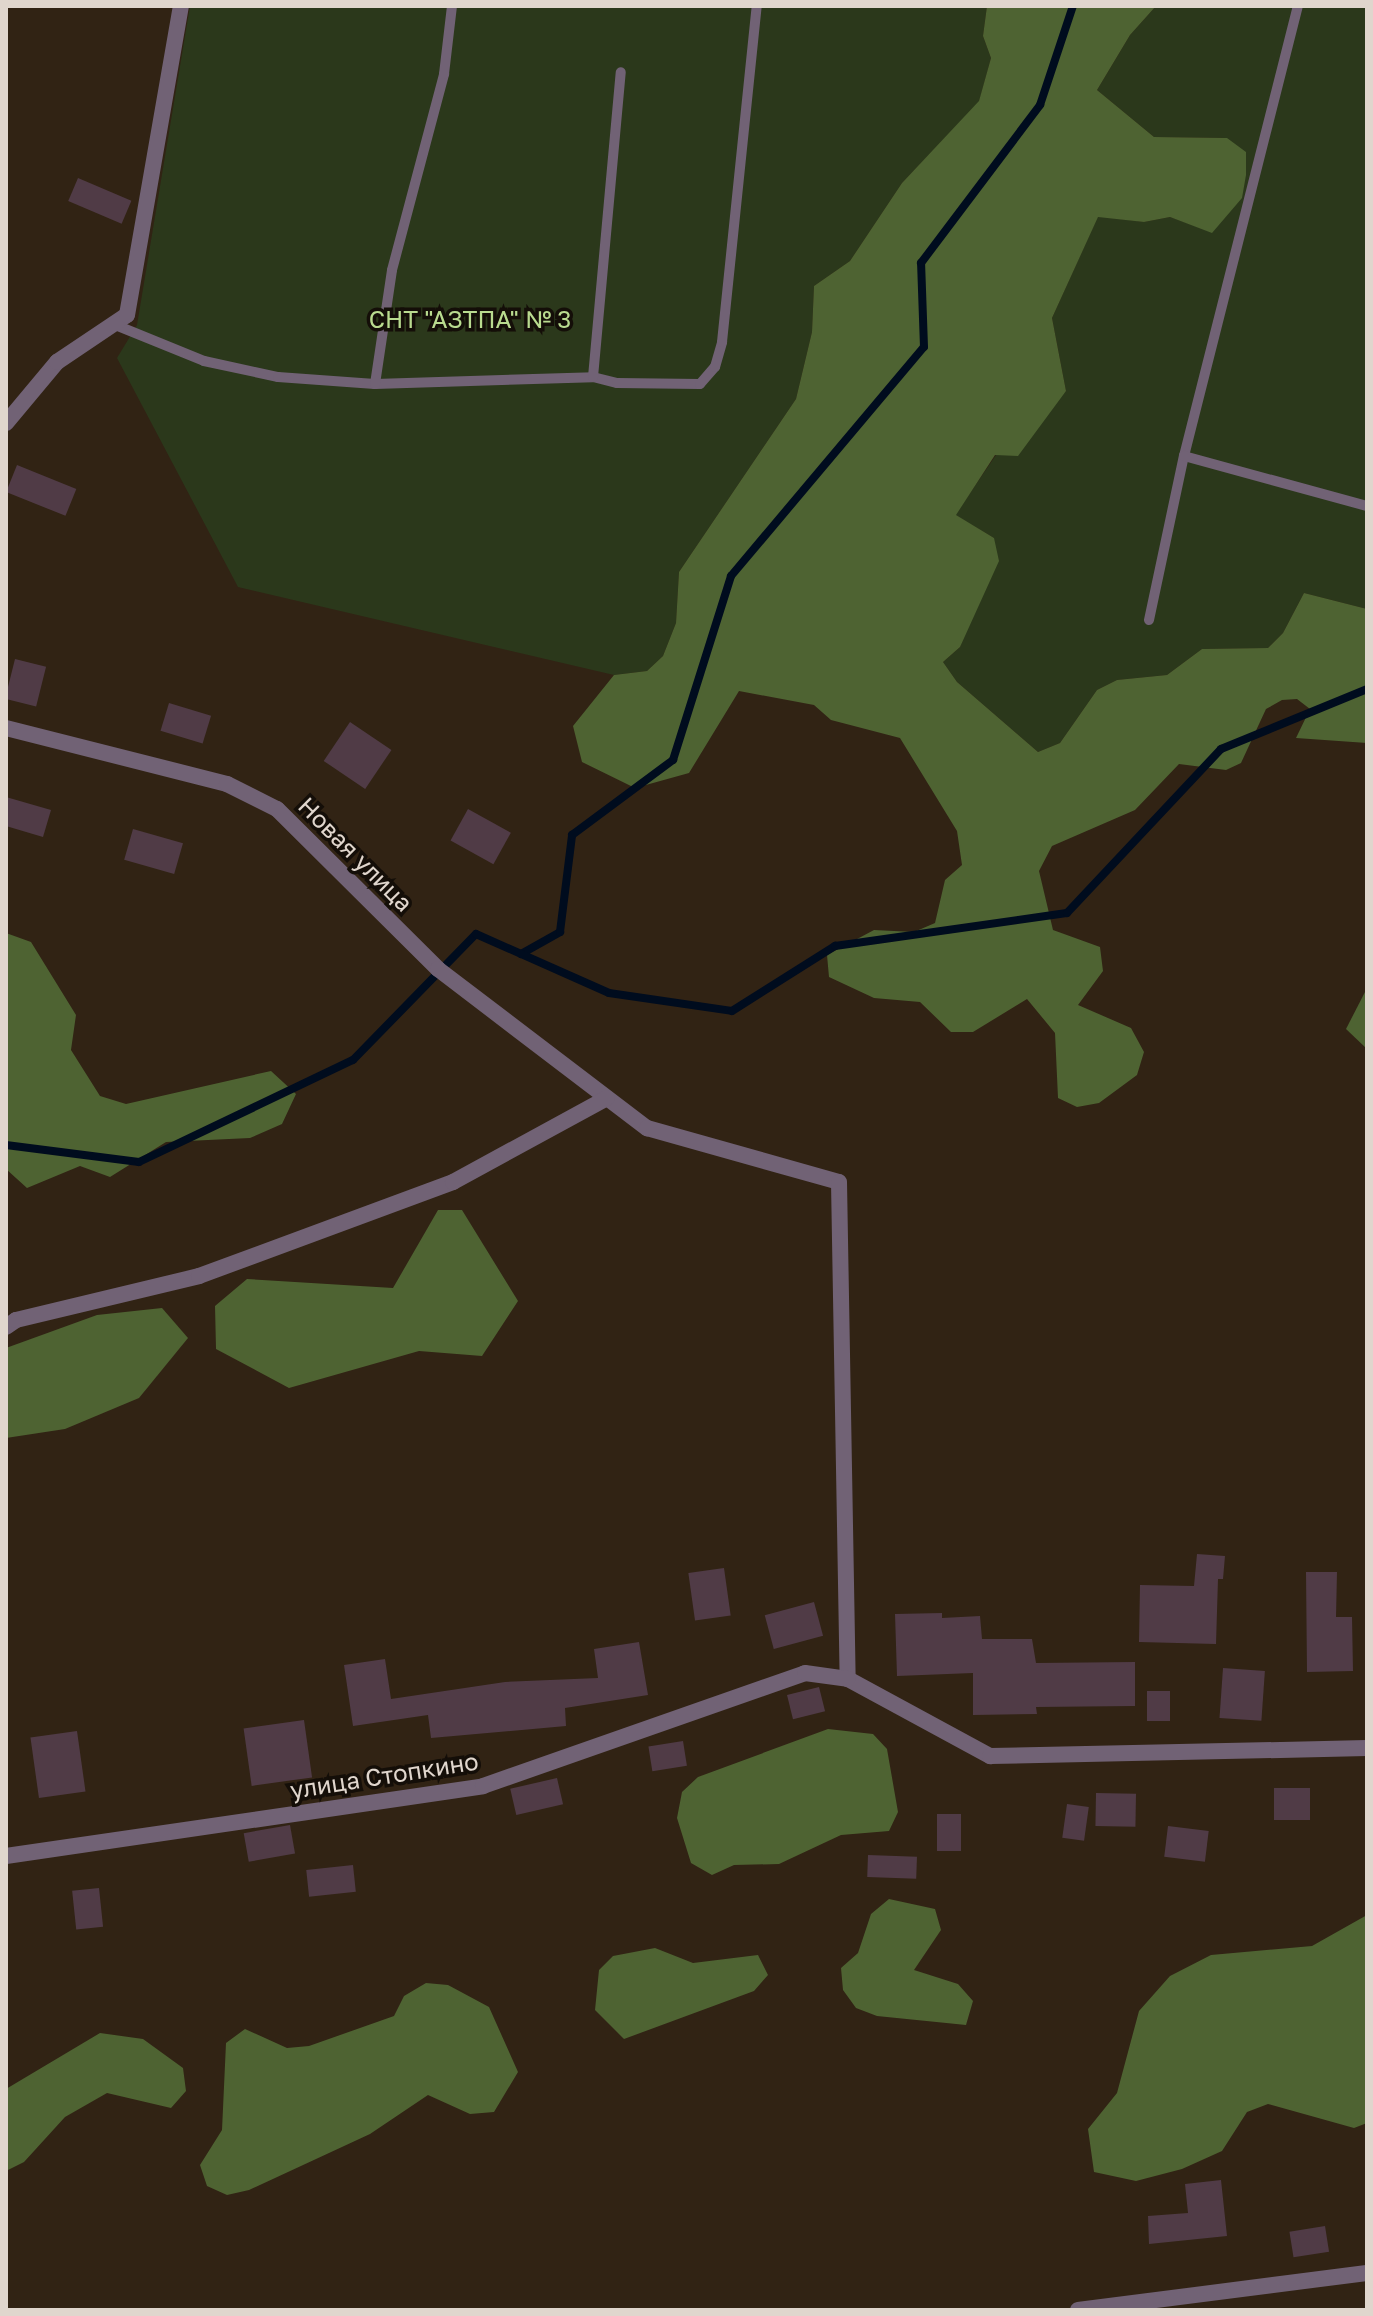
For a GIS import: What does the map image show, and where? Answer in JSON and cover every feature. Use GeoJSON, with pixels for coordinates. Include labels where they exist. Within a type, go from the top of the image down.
{"type":"FeatureCollection","features":[{"type":"Feature","properties":{"kind":"street"},"geometry":{"type":"LineString","coordinates":[[6,423],[57,362],[127,315],[181,6]]}},
{"type":"Feature","properties":{"kind":"street","name":"Новая улица"},"geometry":{"type":"LineString","coordinates":[[6,728],[227,784],[277,809],[438,969],[647,1128],[839,1182],[848,1679]]}},
{"type":"Feature","properties":{"kind":"street"},"geometry":{"type":"LineString","coordinates":[[6,1327],[16,1320],[199,1276],[453,1182],[607,1098]]}},
{"type":"Feature","properties":{"kind":"street","name":"улица Стопкино"},"geometry":{"type":"LineString","coordinates":[[6,1856],[483,1786],[805,1673],[848,1679]]}},
{"type":"Feature","properties":{"kind":"street"},"geometry":{"type":"LineString","coordinates":[[848,1679],[990,1756],[1367,1748]]}},
{"type":"Feature","properties":{"kind":"street"},"geometry":{"type":"LineString","coordinates":[[1078,2310],[1367,2273]]}},
{"type":"Feature","properties":{"kind":"lane"},"geometry":{"type":"LineString","coordinates":[[375,384],[392,270],[444,74],[452,6]]}},
{"type":"Feature","properties":{"kind":"lane"},"geometry":{"type":"LineString","coordinates":[[113,324],[204,361],[278,377],[375,384],[593,377],[617,383],[700,384],[715,367],[757,6]]}},
{"type":"Feature","properties":{"kind":"lane"},"geometry":{"type":"LineString","coordinates":[[1149,620],[1184,456],[1298,6]]}},
{"type":"Feature","properties":{"kind":"lane"},"geometry":{"type":"LineString","coordinates":[[593,377],[621,72]]}},
{"type":"Feature","properties":{"kind":"lane"},"geometry":{"type":"LineString","coordinates":[[1184,456],[1367,506]]}},
{"type":"Feature","properties":{"kind":"green space","name":"СНТ \"АЗТПА\" № 3"},"geometry":{"type":"Polygon","coordinates":[[[190,6],[987,6],[983,36],[991,58],[979,102],[902,183],[850,261],[814,286],[812,332],[796,399],[679,572],[676,623],[663,656],[647,671],[614,675],[238,587],[117,358],[137,325],[190,6]]]}},
{"type":"Feature","properties":{"kind":"green space"},"geometry":{"type":"Polygon","coordinates":[[[987,6],[1156,6],[1130,35],[1097,90],[1154,137],[1227,138],[1246,152],[1246,175],[1242,198],[1212,233],[1170,217],[1144,222],[1098,217],[1052,318],[1066,391],[1018,456],[995,455],[956,515],[994,538],[999,561],[960,647],[943,662],[957,682],[1038,752],[1060,743],[1097,690],[1117,680],[1167,675],[1202,649],[1268,648],[1283,633],[1304,593],[1367,609],[1367,743],[1296,738],[1310,709],[1297,699],[1282,700],[1266,709],[1241,763],[1226,770],[1179,764],[1135,810],[1052,846],[1039,871],[1053,930],[1100,947],[1103,971],[1078,1005],[1131,1028],[1144,1052],[1137,1075],[1099,1103],[1077,1107],[1058,1098],[1055,1033],[1027,999],[973,1032],[951,1032],[920,1002],[874,998],[829,977],[827,955],[874,930],[914,932],[935,923],[945,880],[962,865],[957,831],[900,738],[831,720],[814,705],[739,691],[689,773],[635,788],[582,762],[573,726],[614,675],[647,671],[663,656],[676,623],[679,572],[796,399],[812,332],[814,286],[850,261],[902,183],[979,101],[991,58],[983,36],[987,6]]]}},
{"type":"Feature","properties":{"kind":"green space"},"geometry":{"type":"Polygon","coordinates":[[[1156,6],[1367,6],[1367,609],[1304,593],[1283,633],[1268,648],[1202,649],[1167,675],[1117,680],[1097,690],[1060,743],[1038,752],[957,682],[943,662],[960,647],[994,538],[955,515],[996,455],[1066,391],[1052,318],[1098,216],[1144,222],[1170,217],[1212,232],[1227,138],[1154,137],[1097,90],[1130,35],[1156,6]]]}},
{"type":"Feature","properties":{"kind":"green space"},"geometry":{"type":"Polygon","coordinates":[[[6,933],[31,942],[76,1015],[71,1050],[100,1096],[126,1104],[271,1071],[296,1094],[282,1124],[250,1138],[166,1142],[110,1177],[80,1166],[27,1188],[6,1169],[6,933]]]}},
{"type":"Feature","properties":{"kind":"green space"},"geometry":{"type":"Polygon","coordinates":[[[1367,992],[1367,1049],[1346,1029],[1367,992]]]}},
{"type":"Feature","properties":{"kind":"green space"},"geometry":{"type":"Polygon","coordinates":[[[438,1210],[462,1210],[518,1301],[482,1356],[419,1351],[289,1388],[216,1349],[215,1306],[247,1279],[393,1288],[438,1210]]]}},
{"type":"Feature","properties":{"kind":"green space"},"geometry":{"type":"Polygon","coordinates":[[[162,1308],[188,1338],[139,1398],[65,1429],[6,1438],[6,1348],[97,1315],[162,1308]]]}},
{"type":"Feature","properties":{"kind":"green space"},"geometry":{"type":"Polygon","coordinates":[[[828,1729],[873,1734],[887,1749],[898,1812],[889,1831],[841,1835],[779,1864],[734,1865],[712,1875],[691,1863],[677,1818],[682,1792],[698,1777],[828,1729]]]}},
{"type":"Feature","properties":{"kind":"green space"},"geometry":{"type":"Polygon","coordinates":[[[889,1899],[935,1909],[941,1930],[914,1970],[958,1984],[973,2001],[966,2025],[877,2016],[856,2008],[843,1990],[841,1968],[858,1953],[871,1914],[889,1899]]]}},
{"type":"Feature","properties":{"kind":"green space"},"geometry":{"type":"Polygon","coordinates":[[[1367,1915],[1367,2123],[1354,2128],[1268,2104],[1247,2112],[1222,2151],[1182,2169],[1136,2181],[1094,2172],[1088,2129],[1117,2093],[1139,2011],[1170,1976],[1211,1955],[1312,1946],[1367,1915]]]}},
{"type":"Feature","properties":{"kind":"green space"},"geometry":{"type":"Polygon","coordinates":[[[655,1948],[693,1963],[758,1955],[768,1975],[754,1991],[624,2039],[595,2010],[599,1970],[613,1956],[655,1948]]]}},
{"type":"Feature","properties":{"kind":"green space"},"geometry":{"type":"Polygon","coordinates":[[[426,1983],[448,1985],[489,2007],[518,2072],[494,2112],[470,2114],[428,2095],[370,2134],[249,2190],[227,2195],[207,2186],[200,2165],[222,2130],[226,2043],[245,2029],[287,2048],[309,2046],[394,2016],[404,1996],[426,1983]]]}},
{"type":"Feature","properties":{"kind":"green space"},"geometry":{"type":"Polygon","coordinates":[[[100,2033],[143,2039],[183,2068],[186,2091],[171,2108],[107,2093],[65,2117],[24,2162],[6,2171],[6,2089],[100,2033]]]}},
{"type":"Feature","properties":{"kind":"building"},"geometry":{"type":"Polygon","coordinates":[[[78,178],[131,201],[122,224],[68,201],[78,178]]]}},
{"type":"Feature","properties":{"kind":"building"},"geometry":{"type":"Polygon","coordinates":[[[17,465],[76,489],[65,516],[6,492],[17,465]]]}},
{"type":"Feature","properties":{"kind":"building"},"geometry":{"type":"Polygon","coordinates":[[[15,659],[46,667],[36,707],[6,699],[15,659]]]}},
{"type":"Feature","properties":{"kind":"building"},"geometry":{"type":"Polygon","coordinates":[[[169,703],[211,716],[203,744],[161,731],[169,703]]]}},
{"type":"Feature","properties":{"kind":"building"},"geometry":{"type":"Polygon","coordinates":[[[350,722],[391,750],[365,789],[324,761],[350,722]]]}},
{"type":"Feature","properties":{"kind":"building"},"geometry":{"type":"Polygon","coordinates":[[[6,797],[51,810],[43,837],[6,826],[6,797]]]}},
{"type":"Feature","properties":{"kind":"building"},"geometry":{"type":"Polygon","coordinates":[[[468,809],[511,833],[493,864],[451,840],[468,809]]]}},
{"type":"Feature","properties":{"kind":"building"},"geometry":{"type":"Polygon","coordinates":[[[133,829],[183,843],[174,874],[124,860],[133,829]]]}},
{"type":"Feature","properties":{"kind":"building"},"geometry":{"type":"Polygon","coordinates":[[[1197,1554],[1225,1556],[1223,1579],[1218,1579],[1216,1644],[1139,1642],[1140,1585],[1194,1586],[1197,1554]]]}},
{"type":"Feature","properties":{"kind":"building"},"geometry":{"type":"Polygon","coordinates":[[[724,1568],[731,1616],[695,1621],[688,1573],[724,1568]]]}},
{"type":"Feature","properties":{"kind":"building"},"geometry":{"type":"Polygon","coordinates":[[[1306,1572],[1337,1572],[1336,1617],[1352,1617],[1353,1671],[1307,1672],[1306,1572]]]}},
{"type":"Feature","properties":{"kind":"building"},"geometry":{"type":"Polygon","coordinates":[[[814,1602],[823,1636],[774,1649],[765,1615],[814,1602]]]}},
{"type":"Feature","properties":{"kind":"building"},"geometry":{"type":"Polygon","coordinates":[[[942,1613],[942,1618],[980,1616],[982,1639],[1032,1639],[1036,1663],[1135,1662],[1135,1706],[1036,1707],[1037,1714],[973,1715],[973,1673],[897,1676],[895,1614],[942,1613]]]}},
{"type":"Feature","properties":{"kind":"building"},"geometry":{"type":"Polygon","coordinates":[[[639,1642],[648,1695],[565,1708],[566,1726],[431,1738],[428,1715],[353,1726],[344,1665],[385,1659],[391,1699],[505,1682],[598,1678],[594,1649],[639,1642]]]}},
{"type":"Feature","properties":{"kind":"building"},"geometry":{"type":"Polygon","coordinates":[[[1223,1668],[1265,1671],[1261,1721],[1220,1718],[1223,1668]]]}},
{"type":"Feature","properties":{"kind":"building"},"geometry":{"type":"Polygon","coordinates":[[[819,1687],[825,1711],[793,1719],[787,1695],[819,1687]]]}},
{"type":"Feature","properties":{"kind":"building"},"geometry":{"type":"Polygon","coordinates":[[[1147,1691],[1170,1691],[1170,1721],[1147,1721],[1147,1691]]]}},
{"type":"Feature","properties":{"kind":"building"},"geometry":{"type":"Polygon","coordinates":[[[304,1720],[312,1777],[252,1786],[244,1728],[304,1720]]]}},
{"type":"Feature","properties":{"kind":"building"},"geometry":{"type":"Polygon","coordinates":[[[77,1731],[85,1791],[39,1798],[30,1738],[77,1731]]]}},
{"type":"Feature","properties":{"kind":"building"},"geometry":{"type":"Polygon","coordinates":[[[683,1741],[687,1766],[652,1771],[648,1746],[683,1741]]]}},
{"type":"Feature","properties":{"kind":"building"},"geometry":{"type":"Polygon","coordinates":[[[557,1778],[563,1804],[516,1815],[510,1789],[557,1778]]]}},
{"type":"Feature","properties":{"kind":"building"},"geometry":{"type":"Polygon","coordinates":[[[1274,1788],[1310,1788],[1310,1820],[1274,1820],[1274,1788]]]}},
{"type":"Feature","properties":{"kind":"building"},"geometry":{"type":"Polygon","coordinates":[[[1096,1793],[1136,1794],[1135,1827],[1095,1826],[1096,1793]]]}},
{"type":"Feature","properties":{"kind":"building"},"geometry":{"type":"Polygon","coordinates":[[[1067,1804],[1089,1807],[1084,1841],[1062,1838],[1067,1804]]]}},
{"type":"Feature","properties":{"kind":"building"},"geometry":{"type":"Polygon","coordinates":[[[937,1814],[961,1814],[961,1851],[937,1851],[937,1814]]]}},
{"type":"Feature","properties":{"kind":"building"},"geometry":{"type":"Polygon","coordinates":[[[290,1825],[295,1854],[249,1862],[244,1833],[290,1825]]]}},
{"type":"Feature","properties":{"kind":"building"},"geometry":{"type":"Polygon","coordinates":[[[1168,1826],[1209,1831],[1205,1862],[1164,1857],[1168,1826]]]}},
{"type":"Feature","properties":{"kind":"building"},"geometry":{"type":"Polygon","coordinates":[[[868,1855],[917,1857],[916,1879],[867,1877],[868,1855]]]}},
{"type":"Feature","properties":{"kind":"building"},"geometry":{"type":"Polygon","coordinates":[[[353,1865],[356,1892],[309,1897],[306,1870],[353,1865]]]}},
{"type":"Feature","properties":{"kind":"building"},"geometry":{"type":"Polygon","coordinates":[[[99,1888],[103,1927],[76,1930],[72,1891],[99,1888]]]}},
{"type":"Feature","properties":{"kind":"building"},"geometry":{"type":"Polygon","coordinates":[[[1221,2180],[1227,2236],[1149,2244],[1148,2216],[1188,2213],[1185,2184],[1221,2180]]]}},
{"type":"Feature","properties":{"kind":"building"},"geometry":{"type":"Polygon","coordinates":[[[1325,2226],[1329,2252],[1294,2257],[1289,2232],[1325,2226]]]}},
{"type":"Feature","properties":{"kind":"waterway"},"geometry":{"type":"LineString","coordinates":[[521,954],[560,932],[572,835],[673,760],[731,576],[924,347],[921,263],[1040,105],[1073,6]]}},
{"type":"Feature","properties":{"kind":"waterway"},"geometry":{"type":"LineString","coordinates":[[6,1145],[139,1162],[353,1060],[476,934],[609,993],[732,1011],[835,946],[1067,913],[1221,749],[1367,689]]}}]}
